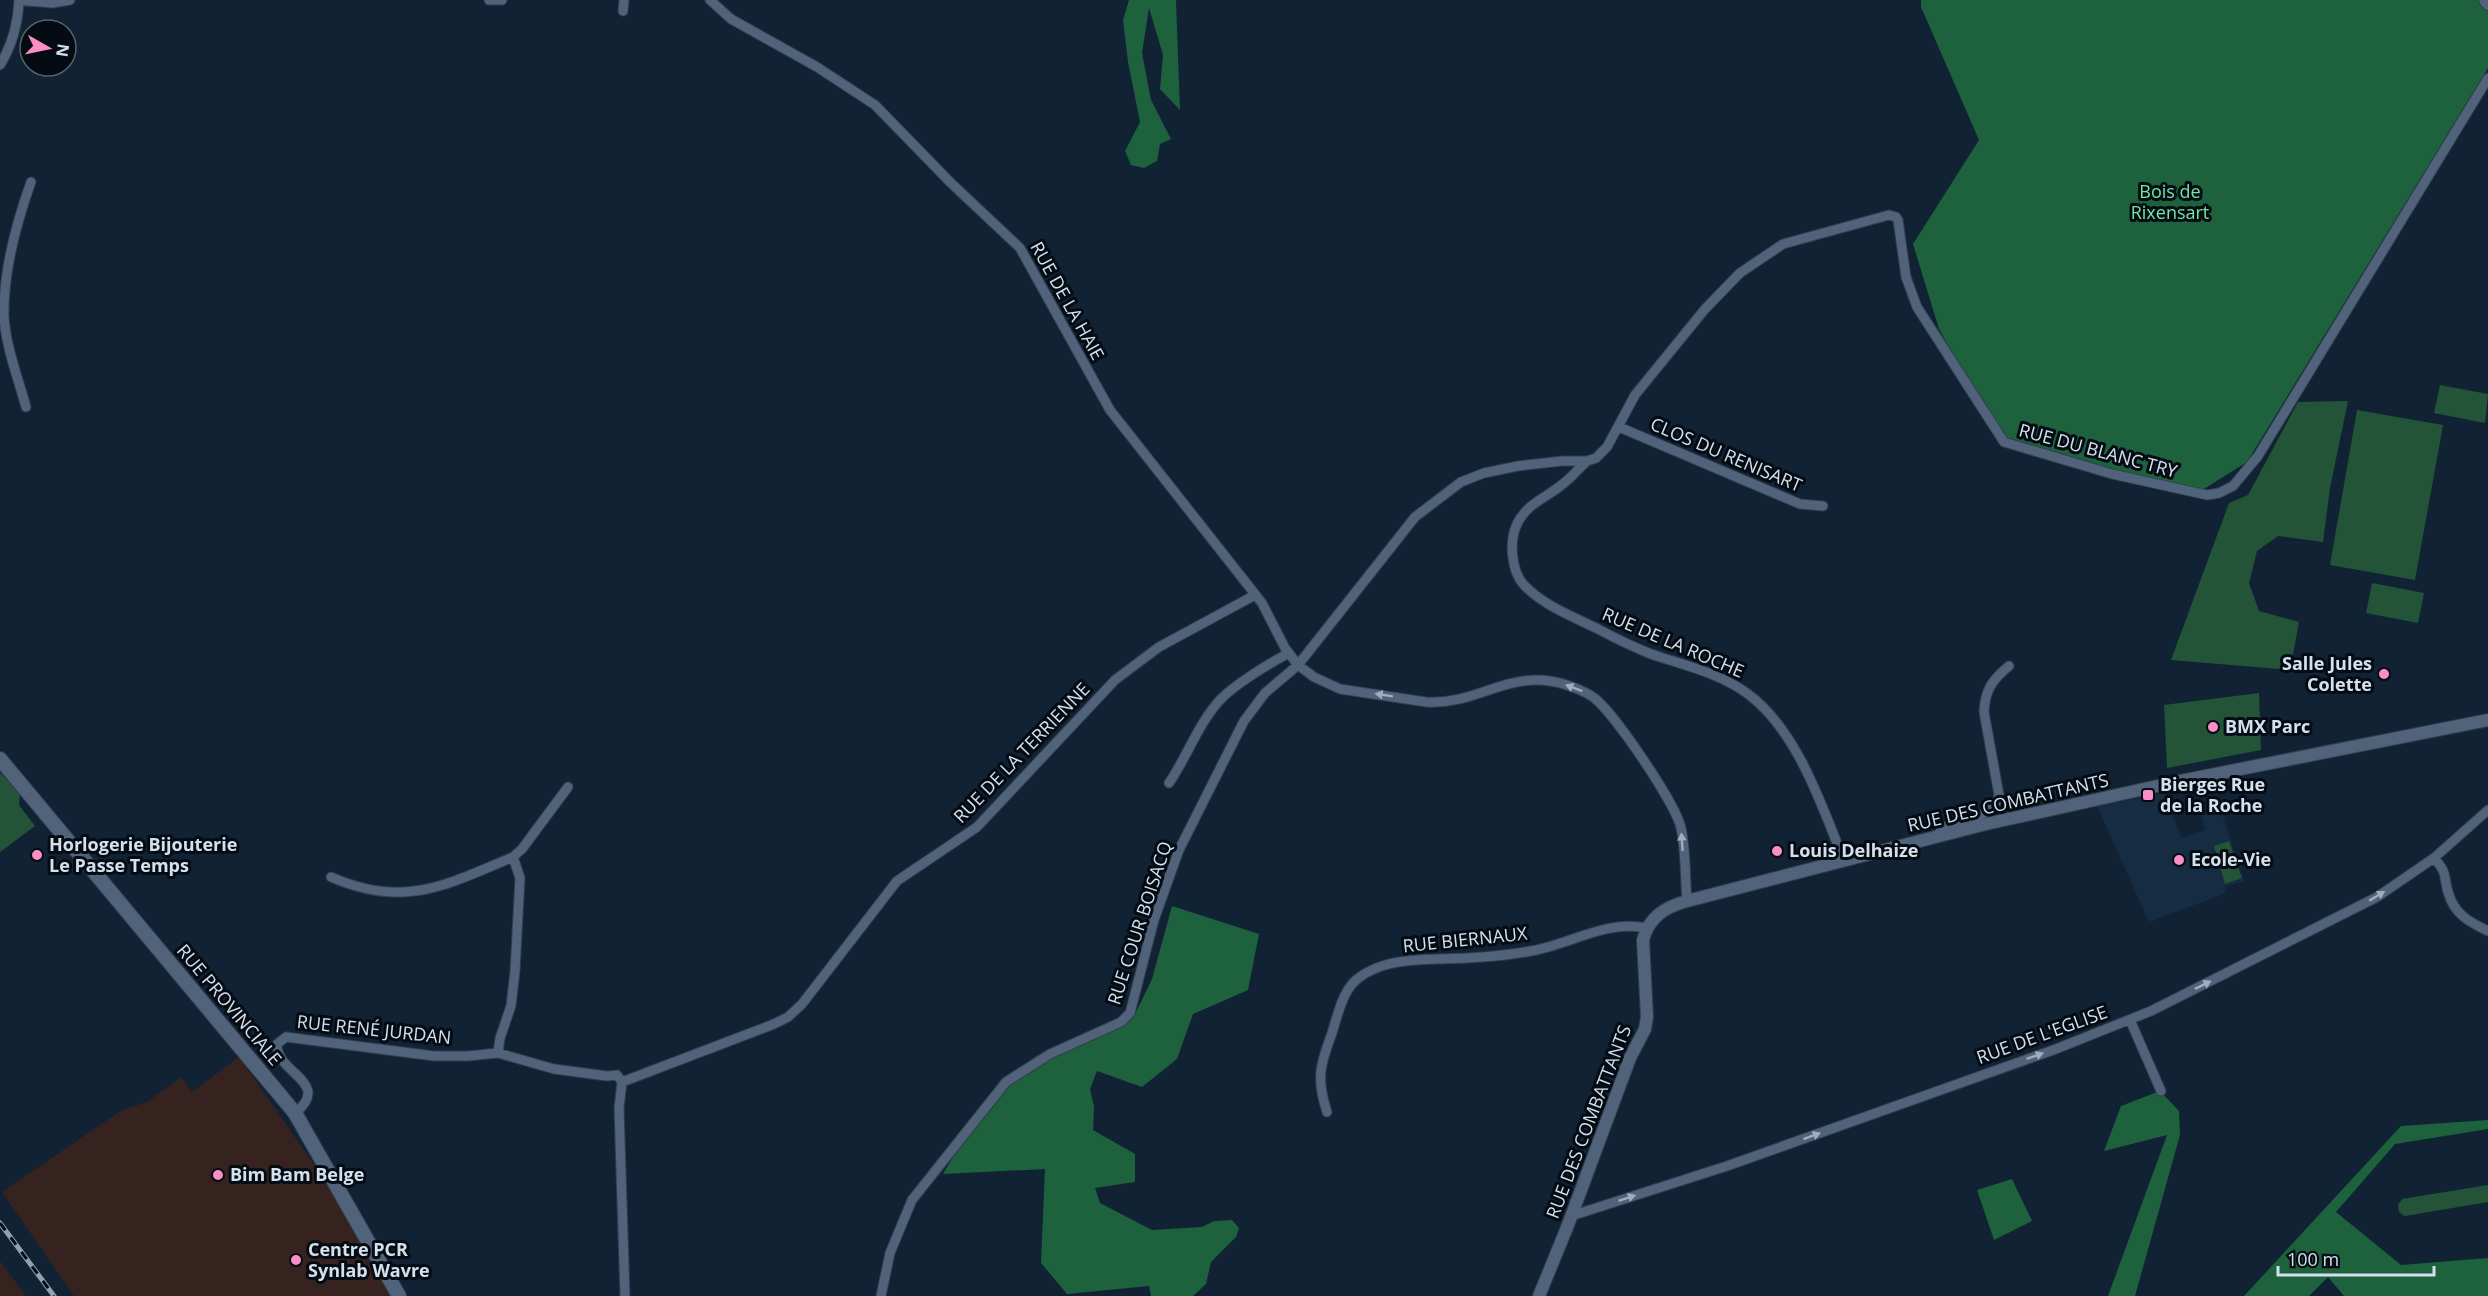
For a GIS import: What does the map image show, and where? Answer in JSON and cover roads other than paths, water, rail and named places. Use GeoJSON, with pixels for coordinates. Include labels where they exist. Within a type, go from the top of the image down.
{"type":"FeatureCollection","features":[{"type":"Feature","properties":{"kind":"main road","name":"RUE PROVINCIALE"},"geometry":{"type":"LineString","coordinates":[[0,759],[295,1113],[399,1296]]}},
{"type":"Feature","properties":{"kind":"street"},"geometry":{"type":"LineString","coordinates":[[0,65],[15,33],[19,0],[59,3],[70,0]]}},
{"type":"Feature","properties":{"kind":"street"},"geometry":{"type":"LineString","coordinates":[[489,0],[502,0]]}},
{"type":"Feature","properties":{"kind":"street"},"geometry":{"type":"LineString","coordinates":[[623,11],[624,0]]}},
{"type":"Feature","properties":{"kind":"street","name":"RUE DE LA HAIE"},"geometry":{"type":"LineString","coordinates":[[710,0],[731,19],[817,67],[875,105],[951,183],[1011,237],[1020,248],[1110,410],[1255,595],[1298,665]]}},
{"type":"Feature","properties":{"kind":"street"},"geometry":{"type":"LineString","coordinates":[[2486,0],[2488,4]]}},
{"type":"Feature","properties":{"kind":"street","name":"RUE DU BLANC TRY"},"geometry":{"type":"LineString","coordinates":[[1644,384],[1705,309],[1752,263],[1794,239],[1892,215],[1898,220],[1906,277],[1917,307],[2004,442],[2112,474],[2196,494],[2213,494],[2227,490],[2239,481],[2258,456],[2488,78]]}},
{"type":"Feature","properties":{"kind":"street"},"geometry":{"type":"LineString","coordinates":[[26,407],[7,338],[4,318],[12,249],[19,215],[32,182]]}},
{"type":"Feature","properties":{"kind":"street"},"geometry":{"type":"LineString","coordinates":[[0,246],[12,249]]}},
{"type":"Feature","properties":{"kind":"street","name":"RUE DE LA ROCHE"},"geometry":{"type":"LineString","coordinates":[[1644,384],[1629,404],[1607,447],[1596,458],[1587,461],[1563,485],[1540,498],[1526,510],[1516,524],[1513,554],[1522,583],[1543,602],[1641,650],[1724,680],[1747,693],[1765,708],[1798,755],[1820,799],[1844,861]]}},
{"type":"Feature","properties":{"kind":"street","name":"CLOS DU RENISART"},"geometry":{"type":"LineString","coordinates":[[1619,427],[1800,504],[1823,506]]}},
{"type":"Feature","properties":{"kind":"street","name":"RUE COUR BOISACQ"},"geometry":{"type":"LineString","coordinates":[[881,1296],[890,1253],[912,1200],[1006,1082],[1050,1054],[1121,1022],[1130,1013],[1154,921],[1190,827],[1252,709],[1265,693],[1298,665],[1415,517],[1440,496],[1461,482],[1484,473],[1562,461],[1587,461]]}},
{"type":"Feature","properties":{"kind":"street","name":"RUE DE LA TERRIENNE"},"geometry":{"type":"LineString","coordinates":[[622,1082],[788,1017],[802,1004],[897,881],[977,827],[1115,680],[1159,647],[1255,595]]}},
{"type":"Feature","properties":{"kind":"street"},"geometry":{"type":"LineString","coordinates":[[1169,783],[1203,724],[1221,699],[1275,660],[1289,653]]}},
{"type":"Feature","properties":{"kind":"street"},"geometry":{"type":"LineString","coordinates":[[1298,665],[1314,677],[1340,688],[1426,702],[1463,700],[1519,682],[1539,680],[1562,684],[1590,695],[1614,717],[1674,810],[1681,827],[1687,901]]}},
{"type":"Feature","properties":{"kind":"street"},"geometry":{"type":"LineString","coordinates":[[1941,836],[1940,831],[1943,828],[1985,812],[1998,802],[1999,795],[1984,712],[1985,699],[1994,678],[2009,666]]}},
{"type":"Feature","properties":{"kind":"street","name":"RUE DES COMBATTANTS"},"geometry":{"type":"LineString","coordinates":[[1539,1296],[1630,1058],[1645,1029],[1647,1017],[1643,940],[1646,928],[1652,920],[1667,908],[1986,824],[2180,781],[2488,720]]}},
{"type":"Feature","properties":{"kind":"street"},"geometry":{"type":"LineString","coordinates":[[331,877],[362,888],[407,893],[450,884],[492,864],[513,857],[522,849],[568,787]]}},
{"type":"Feature","properties":{"kind":"street","name":"RUE DE L'EGLISE"},"geometry":{"type":"LineString","coordinates":[[1571,1216],[1727,1166],[2056,1049],[2130,1020],[2377,897],[2434,858],[2488,810]]}},
{"type":"Feature","properties":{"kind":"street"},"geometry":{"type":"LineString","coordinates":[[498,1053],[511,1006],[516,971],[520,878],[513,857]]}},
{"type":"Feature","properties":{"kind":"street"},"geometry":{"type":"LineString","coordinates":[[2434,858],[2445,872],[2448,894],[2457,911],[2468,921],[2488,930]]}},
{"type":"Feature","properties":{"kind":"street","name":"RUE BIERNAUX"},"geometry":{"type":"LineString","coordinates":[[1327,1112],[1320,1093],[1319,1073],[1348,989],[1359,978],[1390,964],[1516,953],[1540,949],[1629,925],[1646,928]]}},
{"type":"Feature","properties":{"kind":"street"},"geometry":{"type":"LineString","coordinates":[[2130,1020],[2161,1090]]}},
{"type":"Feature","properties":{"kind":"street","name":"RUE RENÉ JURDAN"},"geometry":{"type":"LineString","coordinates":[[295,1113],[308,1101],[309,1093],[302,1080],[281,1060],[277,1052],[278,1044],[286,1037],[434,1056],[498,1053],[554,1069],[607,1076],[617,1075],[622,1082]]}},
{"type":"Feature","properties":{"kind":"street"},"geometry":{"type":"LineString","coordinates":[[622,1082],[619,1108],[625,1296]]}},
{"type":"Feature","properties":{"kind":"railway"},"geometry":{"type":"LineString","coordinates":[[0,1223],[54,1296]]}},
{"type":"Feature","properties":{"kind":"place","name":"Salle Jules Colette"},"geometry":{"type":"Point","coordinates":[2384,674]}},
{"type":"Feature","properties":{"kind":"place","name":"BMX Parc"},"geometry":{"type":"Point","coordinates":[2213,727]}},
{"type":"Feature","properties":{"kind":"place","name":"Bierges Rue de la Roche"},"geometry":{"type":"Point","coordinates":[2148,795]}},
{"type":"Feature","properties":{"kind":"place","name":"Louis Delhaize"},"geometry":{"type":"Point","coordinates":[1777,851]}},
{"type":"Feature","properties":{"kind":"place","name":"Horlogerie Bijouterie Le Passe Temps"},"geometry":{"type":"Point","coordinates":[37,855]}},
{"type":"Feature","properties":{"kind":"place","name":"Ecole-Vie"},"geometry":{"type":"Point","coordinates":[2179,860]}},
{"type":"Feature","properties":{"kind":"place","name":"Bim Bam Belge"},"geometry":{"type":"Point","coordinates":[218,1175]}},
{"type":"Feature","properties":{"kind":"place","name":"Centre PCR Synlab Wavre"},"geometry":{"type":"Point","coordinates":[296,1260]}},
{"type":"Feature","properties":{"kind":"park label","name":"Bois de Rixensart"},"geometry":{"type":"Point","coordinates":[2170,202]}}]}
